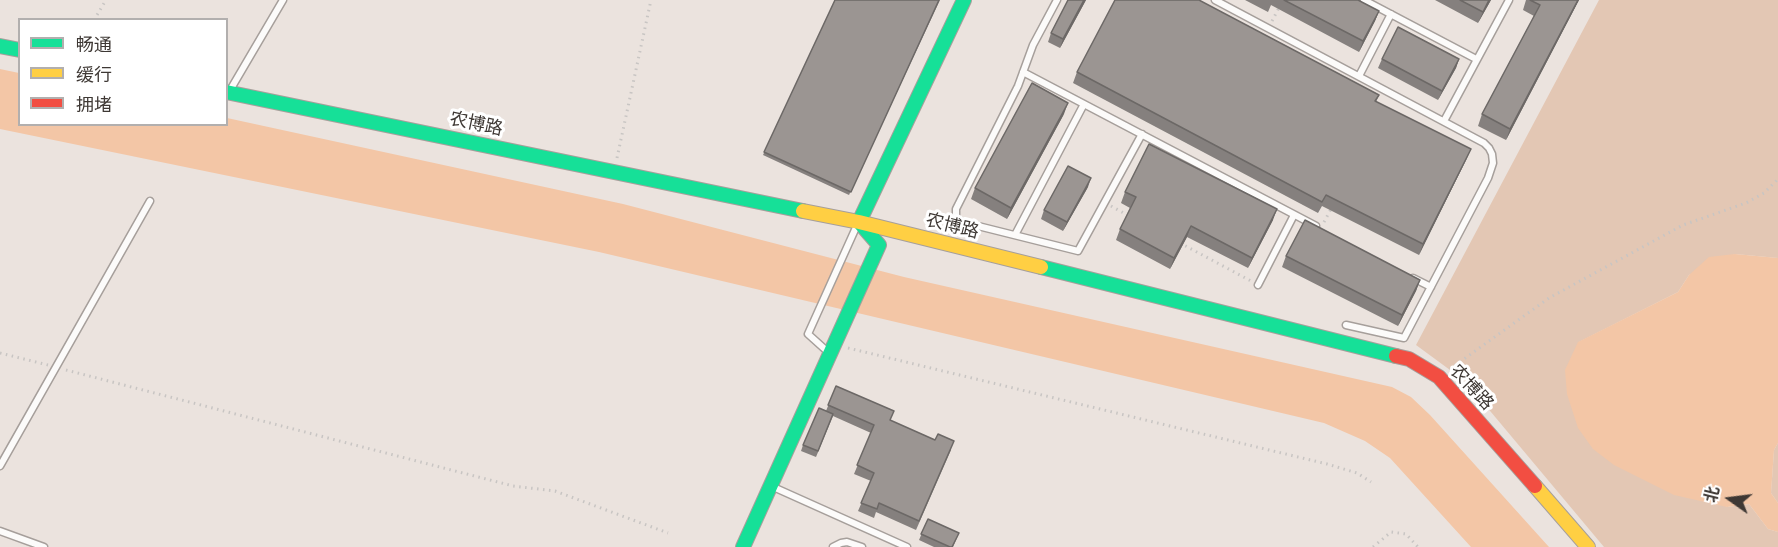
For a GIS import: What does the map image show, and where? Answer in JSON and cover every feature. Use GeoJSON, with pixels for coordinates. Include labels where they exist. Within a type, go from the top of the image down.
{"type":"FeatureCollection","features":[{"type":"Feature","properties":{"kind":"street"},"geometry":{"type":"LineString","coordinates":[[743,547],[879,245],[859,222],[964,0]]}},
{"type":"Feature","properties":{"kind":"street"},"geometry":{"type":"LineString","coordinates":[[0,46],[18,50]]}},
{"type":"Feature","properties":{"kind":"street","name":"农博路"},"geometry":{"type":"LineString","coordinates":[[228,93],[859,222],[1409,359],[1439,377],[1588,547]]}},
{"type":"Feature","properties":{"kind":"lane"},"geometry":{"type":"LineString","coordinates":[[228,93],[283,0]]}},
{"type":"Feature","properties":{"kind":"lane"},"geometry":{"type":"LineString","coordinates":[[1057,0],[1033,45],[1018,87],[956,209],[956,218],[962,222],[1078,251],[1142,134]]}},
{"type":"Feature","properties":{"kind":"lane"},"geometry":{"type":"LineString","coordinates":[[1215,0],[1489,148],[1492,163],[1488,178],[1404,338],[1346,325]]}},
{"type":"Feature","properties":{"kind":"lane"},"geometry":{"type":"LineString","coordinates":[[1364,0],[1476,59]]}},
{"type":"Feature","properties":{"kind":"lane"},"geometry":{"type":"LineString","coordinates":[[1444,122],[1509,0]]}},
{"type":"Feature","properties":{"kind":"lane"},"geometry":{"type":"LineString","coordinates":[[1359,76],[1391,14]]}},
{"type":"Feature","properties":{"kind":"lane"},"geometry":{"type":"LineString","coordinates":[[1023,72],[1320,229]]}},
{"type":"Feature","properties":{"kind":"lane"},"geometry":{"type":"LineString","coordinates":[[1015,235],[1084,104]]}},
{"type":"Feature","properties":{"kind":"lane"},"geometry":{"type":"LineString","coordinates":[[0,466],[150,201]]}},
{"type":"Feature","properties":{"kind":"lane"},"geometry":{"type":"LineString","coordinates":[[1258,285],[1294,215]]}},
{"type":"Feature","properties":{"kind":"lane"},"geometry":{"type":"LineString","coordinates":[[832,349],[808,334],[859,222]]}},
{"type":"Feature","properties":{"kind":"lane"},"geometry":{"type":"LineString","coordinates":[[1411,276],[1431,287]]}},
{"type":"Feature","properties":{"kind":"lane"},"geometry":{"type":"LineString","coordinates":[[770,486],[907,547]]}},
{"type":"Feature","properties":{"kind":"lane"},"geometry":{"type":"LineString","coordinates":[[0,531],[44,547]]}},
{"type":"Feature","properties":{"kind":"lane"},"geometry":{"type":"LineString","coordinates":[[832,547],[848,542],[862,547]]}},
{"type":"Feature","properties":{"kind":"path"},"geometry":{"type":"LineString","coordinates":[[95,18],[106,0]]}},
{"type":"Feature","properties":{"kind":"path"},"geometry":{"type":"LineString","coordinates":[[614,172],[651,0]]}},
{"type":"Feature","properties":{"kind":"path"},"geometry":{"type":"LineString","coordinates":[[1268,28],[1283,0]]}},
{"type":"Feature","properties":{"kind":"path"},"geometry":{"type":"LineString","coordinates":[[1439,377],[1549,298],[1683,225],[1746,203],[1764,193],[1778,179]]}},
{"type":"Feature","properties":{"kind":"path"},"geometry":{"type":"LineString","coordinates":[[1105,203],[1135,219]]}},
{"type":"Feature","properties":{"kind":"path"},"geometry":{"type":"LineString","coordinates":[[1320,229],[1331,208]]}},
{"type":"Feature","properties":{"kind":"path"},"geometry":{"type":"LineString","coordinates":[[1176,241],[1258,285]]}},
{"type":"Feature","properties":{"kind":"path"},"geometry":{"type":"LineString","coordinates":[[832,349],[1328,464],[1357,473],[1371,482]]}},
{"type":"Feature","properties":{"kind":"path"},"geometry":{"type":"LineString","coordinates":[[0,353],[513,486],[555,491],[668,534]]}},
{"type":"Feature","properties":{"kind":"path"},"geometry":{"type":"LineString","coordinates":[[1373,547],[1391,532],[1406,534],[1418,547]]}},
{"type":"Feature","properties":{"kind":"shaded area"},"geometry":{"type":"Polygon","coordinates":[[[1599,0],[1778,0],[1778,258],[1735,254],[1689,275],[1678,292],[1579,342],[1727,507],[1749,504],[1768,529],[1778,532],[1778,547],[1604,547],[1465,381],[1416,345],[1599,0]]]}},
{"type":"Feature","properties":{"kind":"shaded area"},"geometry":{"type":"Polygon","coordinates":[[[0,69],[18,73],[18,126],[228,126],[228,118],[623,204],[904,277],[1392,387],[1411,397],[1430,415],[1549,547],[1471,547],[1390,458],[1365,441],[1324,423],[599,252],[0,129],[0,69]]]}},
{"type":"Feature","properties":{"kind":"shaded area"},"geometry":{"type":"Polygon","coordinates":[[[1735,254],[1778,258],[1778,443],[1774,450],[1771,493],[1778,503],[1778,532],[1768,529],[1749,504],[1727,507],[1674,495],[1614,465],[1593,449],[1578,428],[1567,394],[1565,370],[1578,342],[1678,292],[1689,275],[1709,257],[1735,254]]]}},
{"type":"Feature","properties":{"kind":"shaded area"},"geometry":{"type":"Polygon","coordinates":[[[1778,443],[1778,503],[1771,493],[1774,450],[1778,443]]]}},
{"type":"Feature","properties":{"kind":"building"},"geometry":{"type":"Polygon","coordinates":[[[835,0],[939,0],[851,192],[764,152],[835,0]]]}},
{"type":"Feature","properties":{"kind":"building"},"geometry":{"type":"Polygon","coordinates":[[[1068,0],[1084,0],[1063,39],[1051,33],[1068,0]]]}},
{"type":"Feature","properties":{"kind":"building"},"geometry":{"type":"Polygon","coordinates":[[[1115,0],[1199,0],[1379,95],[1375,101],[1471,149],[1423,244],[1326,195],[1322,202],[1077,72],[1115,0]]]}},
{"type":"Feature","properties":{"kind":"building"},"geometry":{"type":"Polygon","coordinates":[[[1284,0],[1358,0],[1379,11],[1363,41],[1284,0]]]}},
{"type":"Feature","properties":{"kind":"building"},"geometry":{"type":"Polygon","coordinates":[[[1460,0],[1489,0],[1483,12],[1460,0]]]}},
{"type":"Feature","properties":{"kind":"building"},"geometry":{"type":"Polygon","coordinates":[[[1530,0],[1578,0],[1510,129],[1482,114],[1540,5],[1530,0]]]}},
{"type":"Feature","properties":{"kind":"building"},"geometry":{"type":"Polygon","coordinates":[[[1398,27],[1459,59],[1442,91],[1382,59],[1398,27]]]}},
{"type":"Feature","properties":{"kind":"building"},"geometry":{"type":"Polygon","coordinates":[[[1032,83],[1068,103],[1011,208],[975,188],[1032,83]]]}},
{"type":"Feature","properties":{"kind":"building"},"geometry":{"type":"Polygon","coordinates":[[[1149,144],[1277,209],[1252,258],[1191,226],[1174,258],[1120,229],[1136,197],[1125,192],[1149,144]]]}},
{"type":"Feature","properties":{"kind":"building"},"geometry":{"type":"Polygon","coordinates":[[[1068,166],[1091,178],[1067,222],[1044,210],[1068,166]]]}},
{"type":"Feature","properties":{"kind":"building"},"geometry":{"type":"Polygon","coordinates":[[[1305,220],[1420,280],[1402,315],[1286,256],[1305,220]]]}},
{"type":"Feature","properties":{"kind":"building"},"geometry":{"type":"Polygon","coordinates":[[[836,386],[894,411],[890,420],[935,440],[938,434],[954,441],[919,521],[879,503],[877,509],[861,503],[874,473],[857,465],[874,425],[828,405],[836,386]]]}},
{"type":"Feature","properties":{"kind":"building"},"geometry":{"type":"Polygon","coordinates":[[[819,408],[833,414],[818,451],[803,445],[819,408]]]}},
{"type":"Feature","properties":{"kind":"building"},"geometry":{"type":"Polygon","coordinates":[[[928,519],[959,533],[952,547],[921,534],[928,519]]]}},
{"type":"Feature","properties":{"kind":"traffic: fast"},"geometry":{"type":"LineString","coordinates":[[743,547],[879,245],[859,222],[964,0]]}},
{"type":"Feature","properties":{"kind":"traffic: fast"},"geometry":{"type":"LineString","coordinates":[[0,46],[18,50]]}},
{"type":"Feature","properties":{"kind":"traffic: fast"},"geometry":{"type":"LineString","coordinates":[[228,92],[803,211]]}},
{"type":"Feature","properties":{"kind":"traffic: fast"},"geometry":{"type":"LineString","coordinates":[[1041,267],[1396,356]]}},
{"type":"Feature","properties":{"kind":"traffic: slow"},"geometry":{"type":"LineString","coordinates":[[803,211],[859,222],[1041,267]]}},
{"type":"Feature","properties":{"kind":"traffic: slow"},"geometry":{"type":"LineString","coordinates":[[1535,486],[1588,547]]}},
{"type":"Feature","properties":{"kind":"traffic: jam"},"geometry":{"type":"LineString","coordinates":[[1396,356],[1409,359],[1439,377],[1535,486]]}}]}
